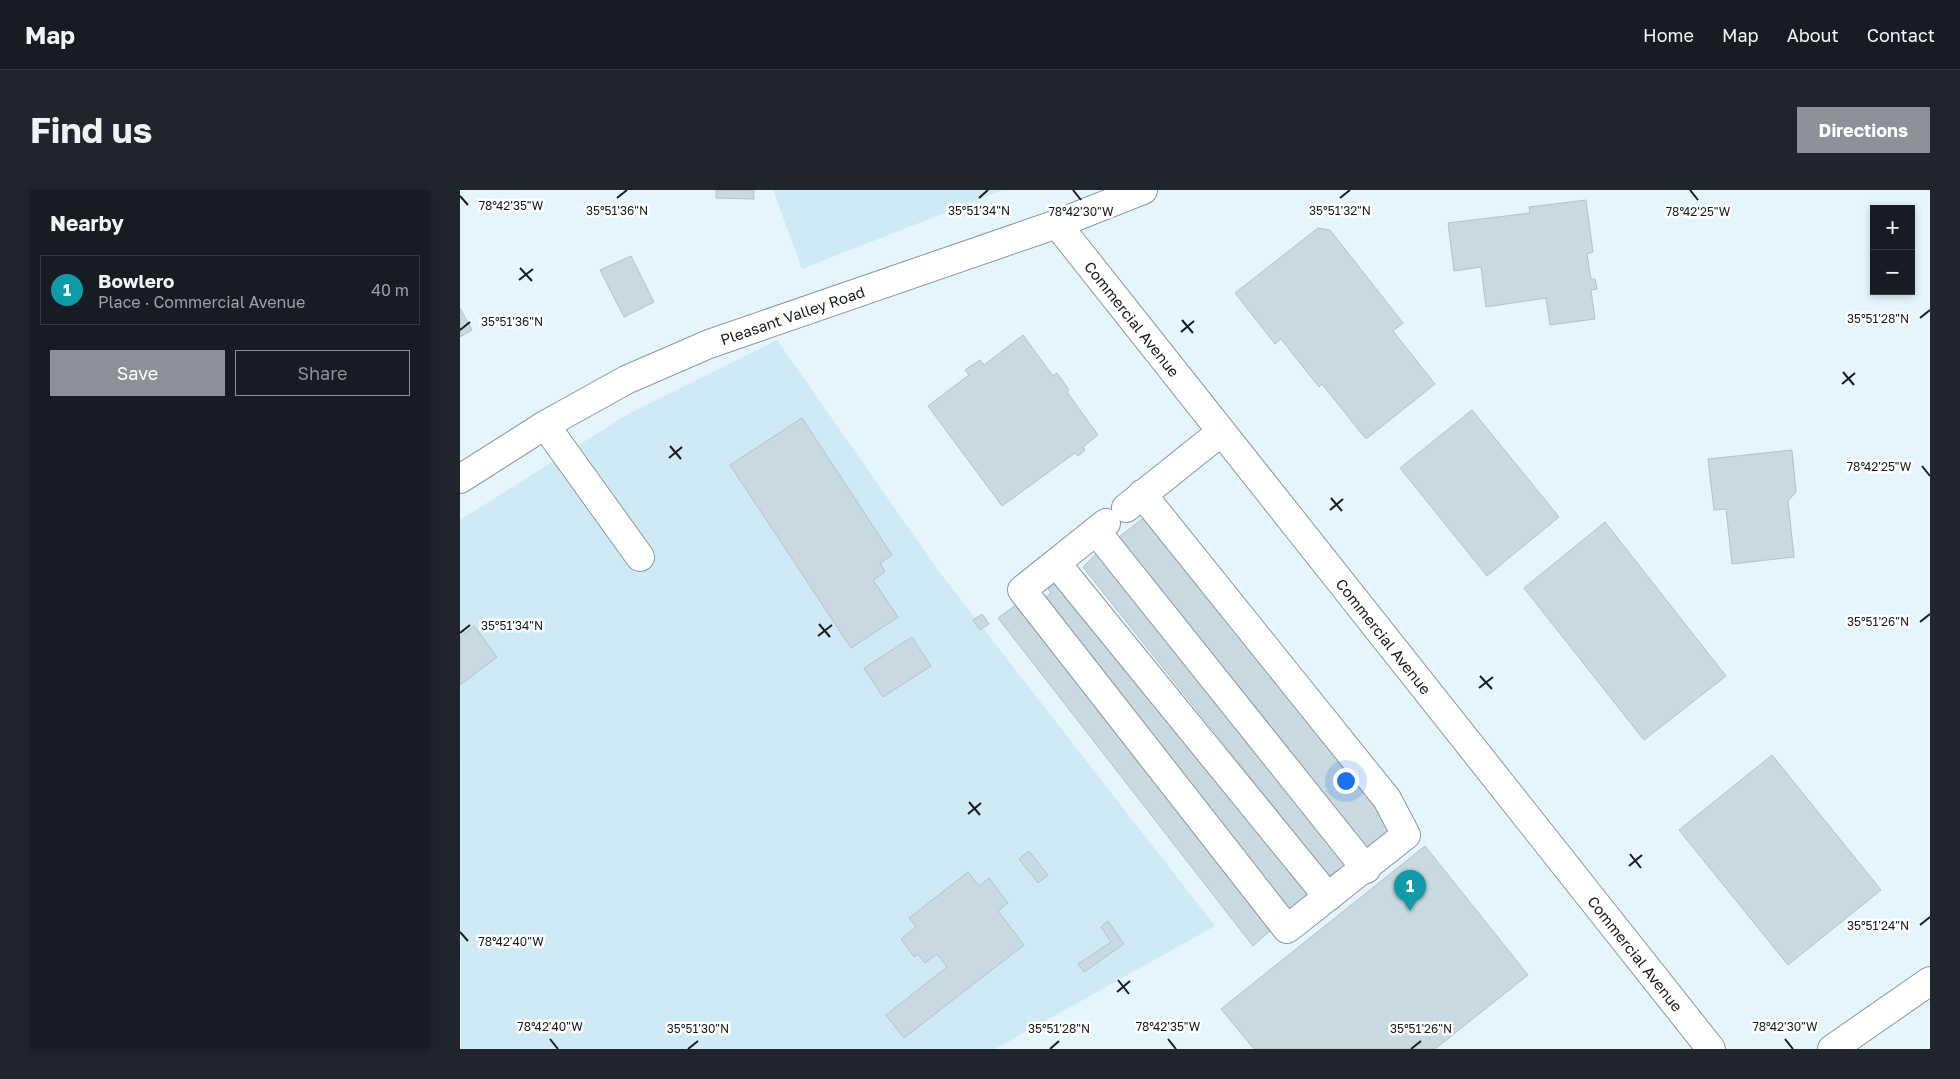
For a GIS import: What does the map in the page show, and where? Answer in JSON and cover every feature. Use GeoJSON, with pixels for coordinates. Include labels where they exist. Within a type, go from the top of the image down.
{"type":"FeatureCollection","features":[{"type":"Feature","properties":{"kind":"street","name":"Pleasant Valley Road"},"geometry":{"type":"LineString","coordinates":[[460,479],[545,425],[626,380],[709,344],[1057,224],[1143,190]]}},
{"type":"Feature","properties":{"kind":"street","name":"Commercial Avenue"},"geometry":{"type":"LineString","coordinates":[[1057,224],[1711,1049]]}},
{"type":"Feature","properties":{"kind":"street"},"geometry":{"type":"LineString","coordinates":[[545,425],[640,557]]}},
{"type":"Feature","properties":{"kind":"street"},"geometry":{"type":"LineString","coordinates":[[1117,514],[1388,799],[1406,835],[1366,869],[1287,929],[1022,590],[1117,514],[1221,432]]}},
{"type":"Feature","properties":{"kind":"street"},"geometry":{"type":"LineString","coordinates":[[1117,514],[1366,869]]}},
{"type":"Feature","properties":{"kind":"street"},"geometry":{"type":"LineString","coordinates":[[1056,563],[1328,897]]}},
{"type":"Feature","properties":{"kind":"street"},"geometry":{"type":"LineString","coordinates":[[1832,1049],[1930,981]]}},
{"type":"Feature","properties":{"kind":"shaded area"},"geometry":{"type":"Polygon","coordinates":[[[773,190],[1003,190],[802,269],[773,190]]]}},
{"type":"Feature","properties":{"kind":"shaded area"},"geometry":{"type":"Polygon","coordinates":[[[777,340],[940,573],[1215,926],[995,1049],[461,1049],[460,520],[628,414],[777,340]]]}},
{"type":"Feature","properties":{"kind":"building"},"geometry":{"type":"Polygon","coordinates":[[[716,190],[754,190],[754,199],[716,198],[716,190]]]}},
{"type":"Feature","properties":{"kind":"building"},"geometry":{"type":"Polygon","coordinates":[[[1586,200],[1593,252],[1587,254],[1591,279],[1595,279],[1597,289],[1591,290],[1595,319],[1550,325],[1546,298],[1486,307],[1481,267],[1454,271],[1448,223],[1530,213],[1529,207],[1586,200]]]}},
{"type":"Feature","properties":{"kind":"building"},"geometry":{"type":"Polygon","coordinates":[[[1318,228],[1330,230],[1403,323],[1393,331],[1435,384],[1366,439],[1322,384],[1319,387],[1281,339],[1275,344],[1235,293],[1318,228]]]}},
{"type":"Feature","properties":{"kind":"building"},"geometry":{"type":"Polygon","coordinates":[[[631,256],[654,302],[624,317],[600,270],[631,256]]]}},
{"type":"Feature","properties":{"kind":"building"},"geometry":{"type":"Polygon","coordinates":[[[460,308],[472,330],[460,337],[460,308]]]}},
{"type":"Feature","properties":{"kind":"building"},"geometry":{"type":"Polygon","coordinates":[[[1023,335],[1053,376],[1057,373],[1069,390],[1067,392],[1098,435],[1083,447],[1085,450],[1078,456],[1075,453],[1002,506],[928,406],[969,375],[965,370],[980,360],[984,365],[1023,335]]]}},
{"type":"Feature","properties":{"kind":"building"},"geometry":{"type":"Polygon","coordinates":[[[1472,410],[1559,517],[1487,576],[1400,468],[1472,410]]]}},
{"type":"Feature","properties":{"kind":"building"},"geometry":{"type":"Polygon","coordinates":[[[802,418],[892,555],[880,563],[885,572],[873,580],[898,617],[851,648],[730,465],[802,418]]]}},
{"type":"Feature","properties":{"kind":"building"},"geometry":{"type":"Polygon","coordinates":[[[1792,450],[1796,492],[1788,501],[1794,557],[1732,564],[1726,509],[1714,510],[1708,459],[1792,450]]]}},
{"type":"Feature","properties":{"kind":"building"},"geometry":{"type":"Polygon","coordinates":[[[1146,516],[1393,827],[1366,848],[1119,537],[1146,516]]]}},
{"type":"Feature","properties":{"kind":"building"},"geometry":{"type":"Polygon","coordinates":[[[1605,522],[1726,676],[1644,740],[1524,588],[1605,522]]]}},
{"type":"Feature","properties":{"kind":"building"},"geometry":{"type":"Polygon","coordinates":[[[1100,550],[1352,866],[1343,874],[1339,869],[1329,876],[1083,567],[1100,550]]]}},
{"type":"Feature","properties":{"kind":"building"},"geometry":{"type":"Polygon","coordinates":[[[1062,578],[1316,895],[1302,906],[1299,901],[1290,909],[1042,600],[1051,593],[1048,589],[1062,578]]]}},
{"type":"Feature","properties":{"kind":"building"},"geometry":{"type":"Polygon","coordinates":[[[1017,604],[1271,930],[1253,946],[998,618],[1017,604]]]}},
{"type":"Feature","properties":{"kind":"building"},"geometry":{"type":"Polygon","coordinates":[[[982,614],[989,624],[980,630],[973,620],[982,614]]]}},
{"type":"Feature","properties":{"kind":"building"},"geometry":{"type":"Polygon","coordinates":[[[474,626],[497,657],[460,685],[460,637],[474,626]]]}},
{"type":"Feature","properties":{"kind":"building"},"geometry":{"type":"Polygon","coordinates":[[[912,637],[931,666],[883,697],[864,668],[912,637]]]}},
{"type":"Feature","properties":{"kind":"building"},"geometry":{"type":"Polygon","coordinates":[[[1772,755],[1881,890],[1788,965],[1679,830],[1772,755]]]}},
{"type":"Feature","properties":{"kind":"building"},"geometry":{"type":"Polygon","coordinates":[[[1425,846],[1528,975],[1435,1049],[1254,1049],[1221,1009],[1425,846]]]}},
{"type":"Feature","properties":{"kind":"building"},"geometry":{"type":"Polygon","coordinates":[[[1029,851],[1048,875],[1038,883],[1019,859],[1029,851]]]}},
{"type":"Feature","properties":{"kind":"building"},"geometry":{"type":"Polygon","coordinates":[[[968,872],[979,886],[989,878],[1008,903],[998,911],[1024,945],[904,1038],[886,1015],[947,967],[937,954],[925,963],[918,954],[914,957],[901,939],[916,927],[909,918],[968,872]]]}},
{"type":"Feature","properties":{"kind":"building"},"geometry":{"type":"Polygon","coordinates":[[[1108,921],[1124,944],[1084,972],[1078,964],[1111,942],[1101,927],[1108,921]]]}},
{"type":"Feature","properties":{"kind":"place","name":"Bowlero"},"geometry":{"type":"Point","coordinates":[1410,911]}}]}
